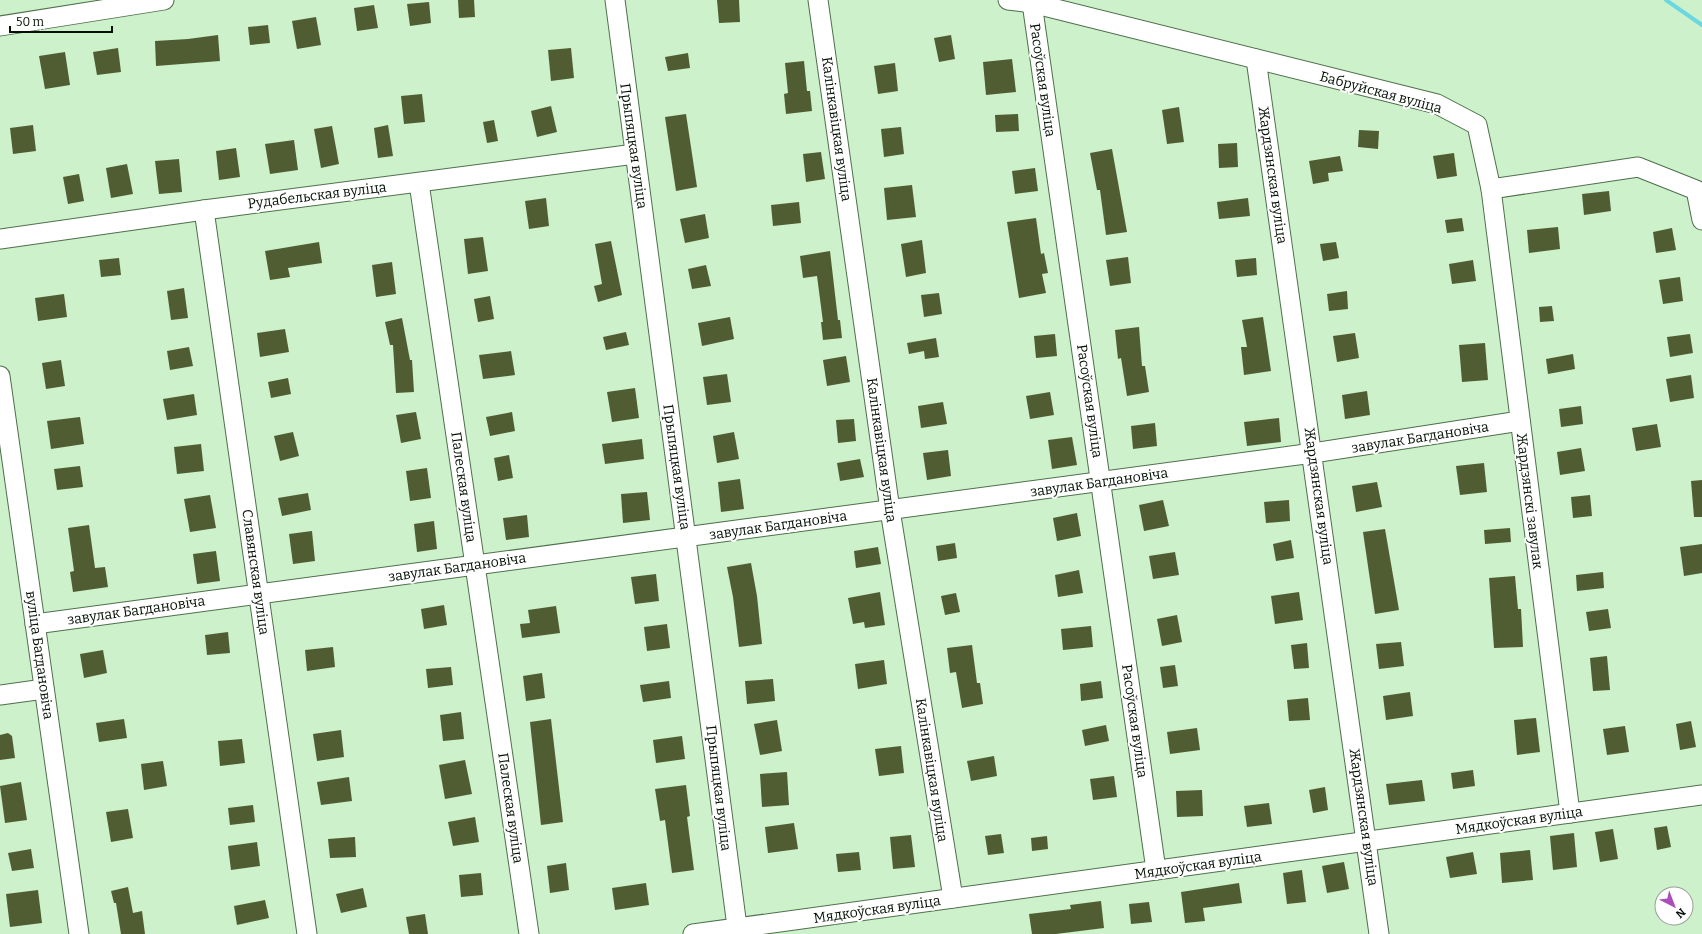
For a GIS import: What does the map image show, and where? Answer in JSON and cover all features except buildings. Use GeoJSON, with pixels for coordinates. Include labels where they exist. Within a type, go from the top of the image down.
{"type":"FeatureCollection","features":[{"type":"Feature","properties":{"kind":"street"},"geometry":{"type":"LineString","coordinates":[[0,26],[164,0]]}},
{"type":"Feature","properties":{"kind":"street","name":"Прыпяцкая вуліца"},"geometry":{"type":"LineString","coordinates":[[615,0],[738,931]]}},
{"type":"Feature","properties":{"kind":"street","name":"Калінкавіцкая вуліца"},"geometry":{"type":"LineString","coordinates":[[818,0],[890,510],[953,898]]}},
{"type":"Feature","properties":{"kind":"street","name":"Бабруйская вуліца"},"geometry":{"type":"LineString","coordinates":[[1008,0],[1032,3],[1437,104],[1477,125],[1491,188]]}},
{"type":"Feature","properties":{"kind":"street","name":"Расоўская вуліца"},"geometry":{"type":"LineString","coordinates":[[1032,3],[1102,481],[1156,870]]}},
{"type":"Feature","properties":{"kind":"street","name":"Жардзянская вуліца"},"geometry":{"type":"LineString","coordinates":[[1256,59],[1313,453],[1379,934]]}},
{"type":"Feature","properties":{"kind":"street","name":"Рудабельская вуліца"},"geometry":{"type":"LineString","coordinates":[[0,239],[204,210],[635,154]]}},
{"type":"Feature","properties":{"kind":"street"},"geometry":{"type":"LineString","coordinates":[[1491,188],[1638,167],[1696,190],[1702,220]]}},
{"type":"Feature","properties":{"kind":"street","name":"Палеская вуліца"},"geometry":{"type":"LineString","coordinates":[[419,183],[529,934]]}},
{"type":"Feature","properties":{"kind":"street","name":"Жардзянскі завулак"},"geometry":{"type":"LineString","coordinates":[[1491,188],[1570,813]]}},
{"type":"Feature","properties":{"kind":"street","name":"Славянская вуліца"},"geometry":{"type":"LineString","coordinates":[[204,210],[260,594],[307,934]]}},
{"type":"Feature","properties":{"kind":"street","name":"вуліца Багдановіча"},"geometry":{"type":"LineString","coordinates":[[0,376],[79,934]]}},
{"type":"Feature","properties":{"kind":"street","name":"завулак Багдановіча"},"geometry":{"type":"LineString","coordinates":[[35,624],[1313,453],[1520,421]]}},
{"type":"Feature","properties":{"kind":"street"},"geometry":{"type":"LineString","coordinates":[[0,695],[44,689]]}},
{"type":"Feature","properties":{"kind":"street","name":"Мядкоўская вуліца"},"geometry":{"type":"LineString","coordinates":[[693,934],[738,931],[953,898],[1702,795]]}},
{"type":"Feature","properties":{"kind":"waterway"},"geometry":{"type":"LineString","coordinates":[[1666,0],[1702,25]]}}]}
